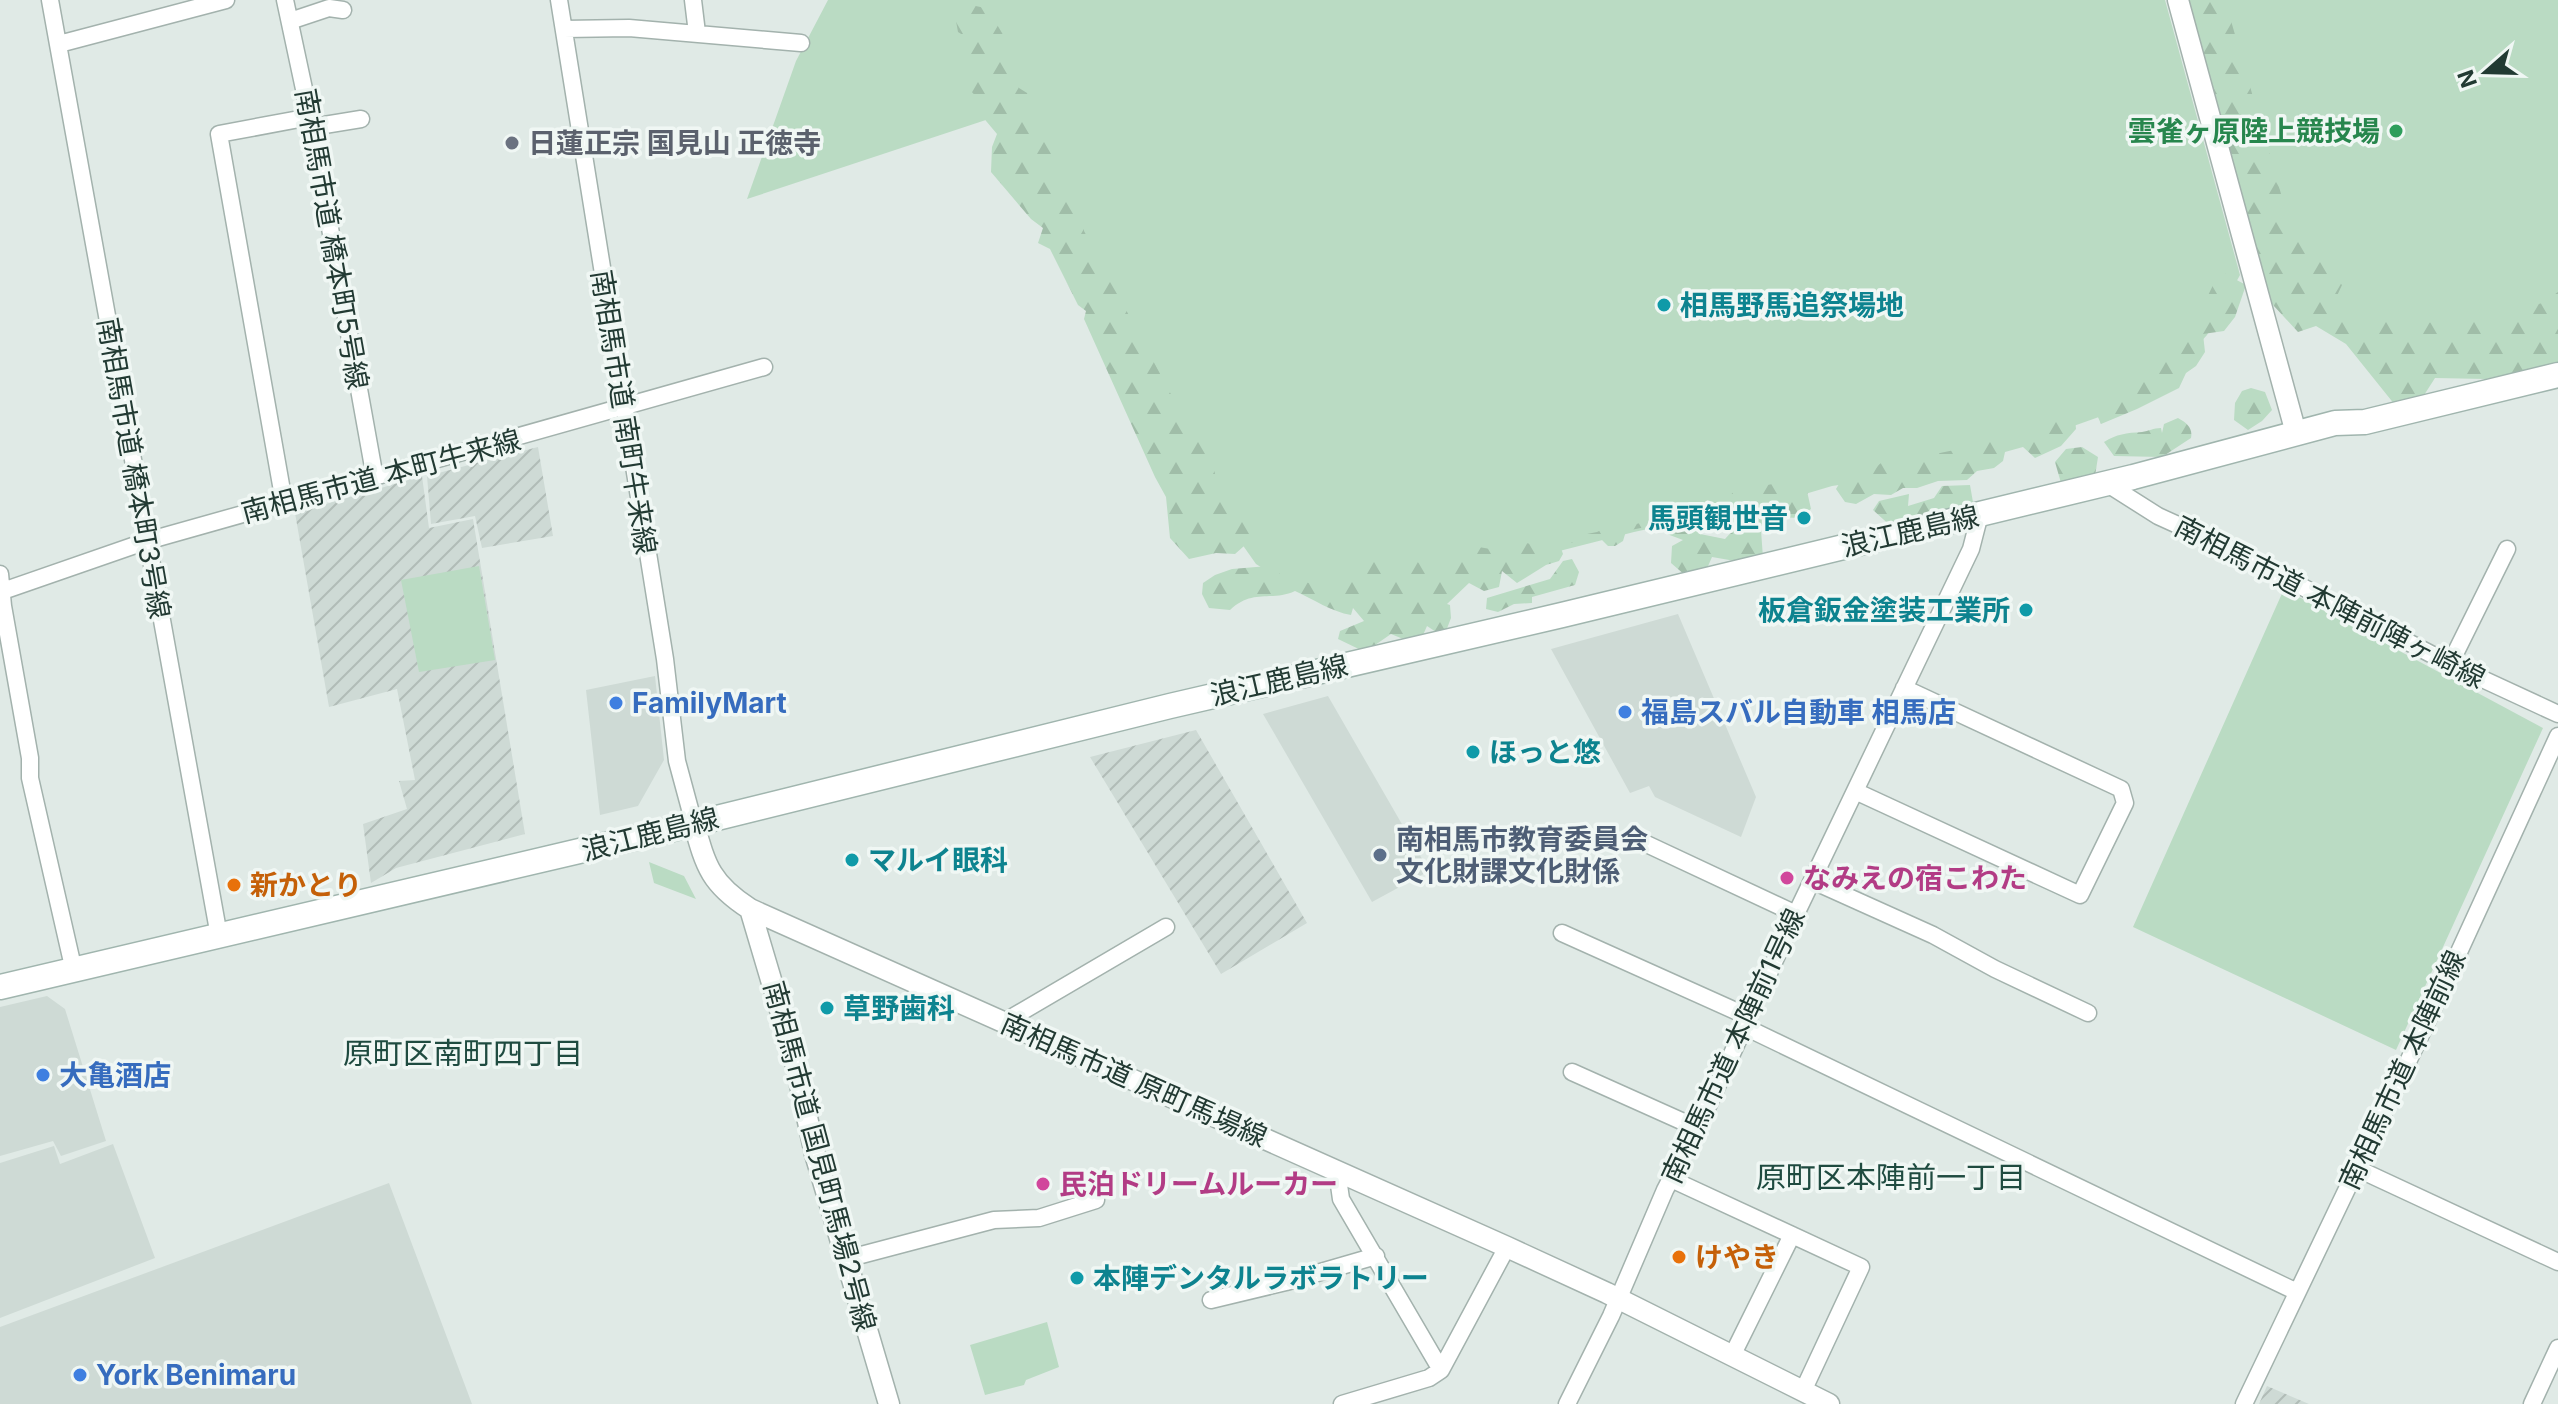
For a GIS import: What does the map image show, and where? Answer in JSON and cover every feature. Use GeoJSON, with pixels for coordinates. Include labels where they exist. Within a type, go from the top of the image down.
{"type":"FeatureCollection","features":[{"type":"Feature","properties":{"kind":"main road","name":"浪江鹿島線"},"geometry":{"type":"LineString","coordinates":[[0,987],[694,824],[1170,706],[1547,619],[2106,483],[2335,423],[2365,422],[2558,375]]}},
{"type":"Feature","properties":{"kind":"street","name":"南相馬市道 橋本町3号線"},"geometry":{"type":"LineString","coordinates":[[50,0],[219,936]]}},
{"type":"Feature","properties":{"kind":"street"},"geometry":{"type":"LineString","coordinates":[[59,44],[226,0]]}},
{"type":"Feature","properties":{"kind":"street","name":"南相馬市道 橋本町5号線"},"geometry":{"type":"LineString","coordinates":[[285,0],[311,122],[375,478]]}},
{"type":"Feature","properties":{"kind":"street","name":"南相馬市道 南町牛来線"},"geometry":{"type":"LineString","coordinates":[[559,0],[667,674],[677,761],[694,824]]}},
{"type":"Feature","properties":{"kind":"street"},"geometry":{"type":"LineString","coordinates":[[693,0],[697,33]]}},
{"type":"Feature","properties":{"kind":"street"},"geometry":{"type":"LineString","coordinates":[[2178,0],[2296,433]]}},
{"type":"Feature","properties":{"kind":"street"},"geometry":{"type":"LineString","coordinates":[[290,21],[329,8],[343,10]]}},
{"type":"Feature","properties":{"kind":"street"},"geometry":{"type":"LineString","coordinates":[[564,29],[601,27],[801,43]]}},
{"type":"Feature","properties":{"kind":"street"},"geometry":{"type":"LineString","coordinates":[[284,502],[219,134],[361,119]]}},
{"type":"Feature","properties":{"kind":"street","name":"南相馬市道 本町牛来線"},"geometry":{"type":"LineString","coordinates":[[1,585],[764,367]]}},
{"type":"Feature","properties":{"kind":"street","name":"南相馬市道 本陣前陣ヶ崎線"},"geometry":{"type":"LineString","coordinates":[[2106,483],[2158,516],[2295,582],[2450,664],[2558,714]]}},
{"type":"Feature","properties":{"kind":"street","name":"南相馬市道 本陣前1号線"},"geometry":{"type":"LineString","coordinates":[[1567,1404],[1971,549],[1980,514]]}},
{"type":"Feature","properties":{"kind":"street"},"geometry":{"type":"LineString","coordinates":[[2450,664],[2507,549]]}},
{"type":"Feature","properties":{"kind":"street"},"geometry":{"type":"LineString","coordinates":[[1,585],[30,758],[30,778],[74,971]]}},
{"type":"Feature","properties":{"kind":"street"},"geometry":{"type":"LineString","coordinates":[[1855,791],[2080,895],[2125,803],[2121,789],[1904,688]]}},
{"type":"Feature","properties":{"kind":"street","name":"南相馬市道 本陣前線"},"geometry":{"type":"LineString","coordinates":[[2244,1404],[2558,736]]}},
{"type":"Feature","properties":{"kind":"street","name":"南相馬市道 原町馬場線"},"geometry":{"type":"LineString","coordinates":[[694,824],[706,867],[716,883],[750,909],[1507,1247],[1825,1403]]}},
{"type":"Feature","properties":{"kind":"street"},"geometry":{"type":"LineString","coordinates":[[1638,840],[1796,914]]}},
{"type":"Feature","properties":{"kind":"street"},"geometry":{"type":"LineString","coordinates":[[1813,881],[1933,935],[1995,969],[2088,1013]]}},
{"type":"Feature","properties":{"kind":"street","name":"南相馬市道 国見町馬場2号線"},"geometry":{"type":"LineString","coordinates":[[750,909],[794,1057],[815,1154],[889,1404]]}},
{"type":"Feature","properties":{"kind":"street"},"geometry":{"type":"LineString","coordinates":[[1004,1022],[1166,927]]}},
{"type":"Feature","properties":{"kind":"street"},"geometry":{"type":"LineString","coordinates":[[1562,933],[2297,1292]]}},
{"type":"Feature","properties":{"kind":"street"},"geometry":{"type":"LineString","coordinates":[[1572,1072],[1697,1128]]}},
{"type":"Feature","properties":{"kind":"street"},"geometry":{"type":"LineString","coordinates":[[2356,1168],[2558,1262]]}},
{"type":"Feature","properties":{"kind":"street"},"geometry":{"type":"LineString","coordinates":[[1337,1171],[1341,1199],[1441,1370]]}},
{"type":"Feature","properties":{"kind":"street"},"geometry":{"type":"LineString","coordinates":[[1671,1179],[1861,1267],[1803,1391]]}},
{"type":"Feature","properties":{"kind":"street"},"geometry":{"type":"LineString","coordinates":[[846,1259],[994,1220],[1039,1218],[1096,1200]]}},
{"type":"Feature","properties":{"kind":"street"},"geometry":{"type":"LineString","coordinates":[[1732,1356],[1792,1235]]}},
{"type":"Feature","properties":{"kind":"street"},"geometry":{"type":"LineString","coordinates":[[1342,1404],[1429,1378],[1441,1370],[1507,1247]]}},
{"type":"Feature","properties":{"kind":"street"},"geometry":{"type":"LineString","coordinates":[[1211,1300],[1376,1256]]}},
{"type":"Feature","properties":{"kind":"street"},"geometry":{"type":"LineString","coordinates":[[2532,1404],[2558,1348]]}},
{"type":"Feature","properties":{"kind":"shaded area"},"geometry":{"type":"Polygon","coordinates":[[[538,447],[553,536],[482,548],[475,516],[431,524],[427,476],[538,447]]]}},
{"type":"Feature","properties":{"kind":"shaded area"},"geometry":{"type":"Polygon","coordinates":[[[422,476],[429,528],[473,519],[525,834],[396,868],[371,883],[363,824],[407,809],[399,781],[415,780],[397,689],[329,707],[295,513],[422,476]]]}},
{"type":"Feature","properties":{"kind":"shaded area"},"geometry":{"type":"Polygon","coordinates":[[[1678,614],[1756,797],[1741,837],[1655,797],[1649,786],[1630,793],[1551,649],[1678,614]]]}},
{"type":"Feature","properties":{"kind":"shaded area"},"geometry":{"type":"Polygon","coordinates":[[[655,676],[664,760],[638,806],[600,815],[586,690],[655,676]]]}},
{"type":"Feature","properties":{"kind":"shaded area"},"geometry":{"type":"Polygon","coordinates":[[[1328,696],[1429,871],[1372,902],[1263,714],[1328,696]]]}},
{"type":"Feature","properties":{"kind":"shaded area"},"geometry":{"type":"Polygon","coordinates":[[[1196,730],[1307,923],[1221,974],[1090,757],[1196,730]]]}},
{"type":"Feature","properties":{"kind":"shaded area","name":"大亀酒店"},"geometry":{"type":"Polygon","coordinates":[[[47,996],[65,1009],[106,1141],[61,1156],[53,1141],[0,1156],[0,1007],[47,996]]]}},
{"type":"Feature","properties":{"kind":"shaded area"},"geometry":{"type":"Polygon","coordinates":[[[113,1144],[155,1258],[0,1318],[0,1163],[54,1146],[60,1164],[113,1144]]]}},
{"type":"Feature","properties":{"kind":"shaded area"},"geometry":{"type":"Polygon","coordinates":[[[389,1183],[472,1404],[0,1404],[0,1327],[389,1183]]]}},
{"type":"Feature","properties":{"kind":"shaded area"},"geometry":{"type":"Polygon","coordinates":[[[2267,1386],[2309,1404],[2259,1404],[2267,1386]]]}},
{"type":"Feature","properties":{"kind":"green space","name":"相馬野馬追祭場地"},"geometry":{"type":"Polygon","coordinates":[[[828,0],[2165,0],[2240,275],[2207,335],[2174,371],[2113,412],[2023,444],[1908,475],[1832,486],[1528,559],[1332,599],[1290,586],[1256,564],[1192,473],[1004,114],[747,199],[796,61],[828,0]]]}},
{"type":"Feature","properties":{"kind":"green space"},"geometry":{"type":"Polygon","coordinates":[[[2172,0],[2225,0],[2288,218],[2313,254],[2342,285],[2335,300],[2354,314],[2442,323],[2499,316],[2542,303],[2558,292],[2558,363],[2486,379],[2435,378],[2419,403],[2395,405],[2346,344],[2316,326],[2298,332],[2249,279],[2172,0]]]}},
{"type":"Feature","properties":{"kind":"green space","name":"雲雀ヶ原陸上競技場"},"geometry":{"type":"Polygon","coordinates":[[[2196,0],[2558,0],[2558,341],[2392,348],[2271,263],[2196,0]]]}},
{"type":"Feature","properties":{"kind":"green space"},"geometry":{"type":"Polygon","coordinates":[[[971,5],[985,8],[1004,36],[1016,66],[1019,88],[1027,93],[1039,136],[1049,143],[1056,175],[1070,203],[1075,204],[1083,216],[1084,231],[1182,415],[1206,433],[1215,474],[1226,483],[1252,539],[1235,554],[1216,553],[1189,559],[1170,538],[1166,497],[1084,319],[1086,311],[1078,305],[1050,249],[1038,243],[1043,228],[1031,219],[991,172],[992,147],[997,134],[976,109],[979,100],[971,91],[971,77],[963,55],[966,37],[958,32],[956,21],[971,5]]]}},
{"type":"Feature","properties":{"kind":"green space"},"geometry":{"type":"Polygon","coordinates":[[[2220,271],[2246,285],[2235,317],[2224,331],[2203,334],[2205,352],[2196,366],[2186,373],[2179,388],[2101,424],[2090,399],[2121,391],[2153,362],[2169,354],[2174,344],[2191,330],[2220,271]]]}},
{"type":"Feature","properties":{"kind":"green space"},"geometry":{"type":"Polygon","coordinates":[[[2251,388],[2265,392],[2272,410],[2248,430],[2234,420],[2235,403],[2242,391],[2251,388]]]}},
{"type":"Feature","properties":{"kind":"green space"},"geometry":{"type":"Polygon","coordinates":[[[2061,412],[2075,418],[2076,429],[2061,446],[2035,458],[2023,447],[2005,452],[2003,461],[1994,468],[1977,471],[1967,480],[1938,481],[1917,488],[1903,488],[1891,495],[1874,494],[1856,504],[1845,502],[1836,489],[1854,467],[1874,470],[1891,458],[1911,461],[1918,449],[1940,453],[1964,448],[1976,453],[1981,440],[2020,438],[2035,420],[2046,422],[2053,413],[2061,412]]]}},
{"type":"Feature","properties":{"kind":"green space"},"geometry":{"type":"Polygon","coordinates":[[[2178,418],[2189,426],[2191,438],[2162,457],[2114,456],[2104,442],[2122,434],[2156,428],[2161,428],[2162,433],[2164,424],[2178,418]]]}},
{"type":"Feature","properties":{"kind":"green space"},"geometry":{"type":"Polygon","coordinates":[[[2082,447],[2098,457],[2095,476],[2061,483],[2055,462],[2066,449],[2082,447]]]}},
{"type":"Feature","properties":{"kind":"green space"},"geometry":{"type":"Polygon","coordinates":[[[1791,477],[1805,482],[1811,509],[1797,518],[1781,517],[1772,507],[1774,521],[1759,527],[1744,527],[1761,530],[1763,558],[1735,561],[1712,557],[1705,573],[1686,576],[1671,563],[1672,546],[1683,540],[1667,534],[1665,523],[1626,531],[1623,541],[1615,546],[1608,546],[1600,538],[1560,545],[1563,554],[1559,561],[1546,565],[1517,583],[1502,571],[1499,587],[1484,591],[1469,583],[1447,604],[1450,605],[1451,618],[1446,631],[1439,634],[1427,626],[1420,642],[1391,634],[1365,652],[1338,639],[1340,631],[1364,621],[1353,608],[1351,615],[1344,613],[1295,591],[1247,599],[1230,610],[1209,608],[1202,594],[1203,583],[1232,569],[1268,566],[1280,574],[1325,588],[1372,560],[1399,565],[1416,561],[1428,568],[1437,556],[1462,557],[1473,546],[1496,550],[1509,539],[1531,544],[1597,532],[1619,521],[1625,527],[1666,516],[1673,505],[1685,500],[1703,509],[1726,502],[1745,483],[1763,486],[1791,477]],[[1724,510],[1704,514],[1700,534],[1725,539],[1736,527],[1739,528],[1724,510]]]}},
{"type":"Feature","properties":{"kind":"green space"},"geometry":{"type":"Polygon","coordinates":[[[1970,485],[1974,508],[1894,529],[1873,510],[1879,501],[1909,494],[1908,506],[1934,498],[1942,486],[1970,485]]]}},
{"type":"Feature","properties":{"kind":"green space"},"geometry":{"type":"Polygon","coordinates":[[[1572,559],[1579,572],[1575,585],[1532,597],[1532,603],[1514,604],[1498,612],[1486,609],[1487,598],[1550,579],[1563,561],[1572,559]]]}},
{"type":"Feature","properties":{"kind":"green space"},"geometry":{"type":"Polygon","coordinates":[[[479,566],[495,660],[419,672],[401,580],[479,566]]]}},
{"type":"Feature","properties":{"kind":"green space"},"geometry":{"type":"Polygon","coordinates":[[[2284,589],[2543,728],[2396,1050],[2133,927],[2284,589]]]}},
{"type":"Feature","properties":{"kind":"green space"},"geometry":{"type":"Polygon","coordinates":[[[649,862],[684,876],[696,899],[654,883],[649,862]]]}},
{"type":"Feature","properties":{"kind":"green space"},"geometry":{"type":"Polygon","coordinates":[[[1047,1322],[1059,1367],[1026,1380],[1024,1385],[985,1395],[970,1345],[1047,1322]]]}},
{"type":"Feature","properties":{"kind":"place","name":"雲雀ヶ原陸上競技場"},"geometry":{"type":"Point","coordinates":[2396,131]}},
{"type":"Feature","properties":{"kind":"place","name":"日蓮正宗 国見山 正徳寺"},"geometry":{"type":"Point","coordinates":[512,143]}},
{"type":"Feature","properties":{"kind":"place","name":"相馬野馬追祭場地"},"geometry":{"type":"Point","coordinates":[1664,305]}},
{"type":"Feature","properties":{"kind":"place","name":"馬頭観世音"},"geometry":{"type":"Point","coordinates":[1804,518]}},
{"type":"Feature","properties":{"kind":"place","name":"板倉鈑金塗装工業所"},"geometry":{"type":"Point","coordinates":[2026,610]}},
{"type":"Feature","properties":{"kind":"place","name":"FamilyMart"},"geometry":{"type":"Point","coordinates":[616,703]}},
{"type":"Feature","properties":{"kind":"place","name":"福島スバル自動車 相馬店"},"geometry":{"type":"Point","coordinates":[1625,712]}},
{"type":"Feature","properties":{"kind":"place","name":"ほっと悠"},"geometry":{"type":"Point","coordinates":[1473,752]}},
{"type":"Feature","properties":{"kind":"place","name":"南相馬市教育委員会 文化財課文化財係"},"geometry":{"type":"Point","coordinates":[1380,855]}},
{"type":"Feature","properties":{"kind":"place","name":"マルイ眼科"},"geometry":{"type":"Point","coordinates":[852,860]}},
{"type":"Feature","properties":{"kind":"place","name":"なみえの宿こわた"},"geometry":{"type":"Point","coordinates":[1787,878]}},
{"type":"Feature","properties":{"kind":"place","name":"新かとり"},"geometry":{"type":"Point","coordinates":[234,885]}},
{"type":"Feature","properties":{"kind":"place","name":"草野歯科"},"geometry":{"type":"Point","coordinates":[827,1008]}},
{"type":"Feature","properties":{"kind":"place","name":"大亀酒店"},"geometry":{"type":"Point","coordinates":[43,1075]}},
{"type":"Feature","properties":{"kind":"place","name":"民泊ドリームルーカー"},"geometry":{"type":"Point","coordinates":[1043,1184]}},
{"type":"Feature","properties":{"kind":"place","name":"けやき"},"geometry":{"type":"Point","coordinates":[1679,1257]}},
{"type":"Feature","properties":{"kind":"place","name":"本陣デンタルラボラトリー"},"geometry":{"type":"Point","coordinates":[1077,1278]}},
{"type":"Feature","properties":{"kind":"place","name":"York Benimaru"},"geometry":{"type":"Point","coordinates":[80,1375]}},
{"type":"Feature","properties":{"kind":"district","name":"原町区南町四丁目"},"geometry":{"type":"Point","coordinates":[463,1054]}},
{"type":"Feature","properties":{"kind":"district","name":"原町区本陣前一丁目"},"geometry":{"type":"Point","coordinates":[1891,1178]}}]}
